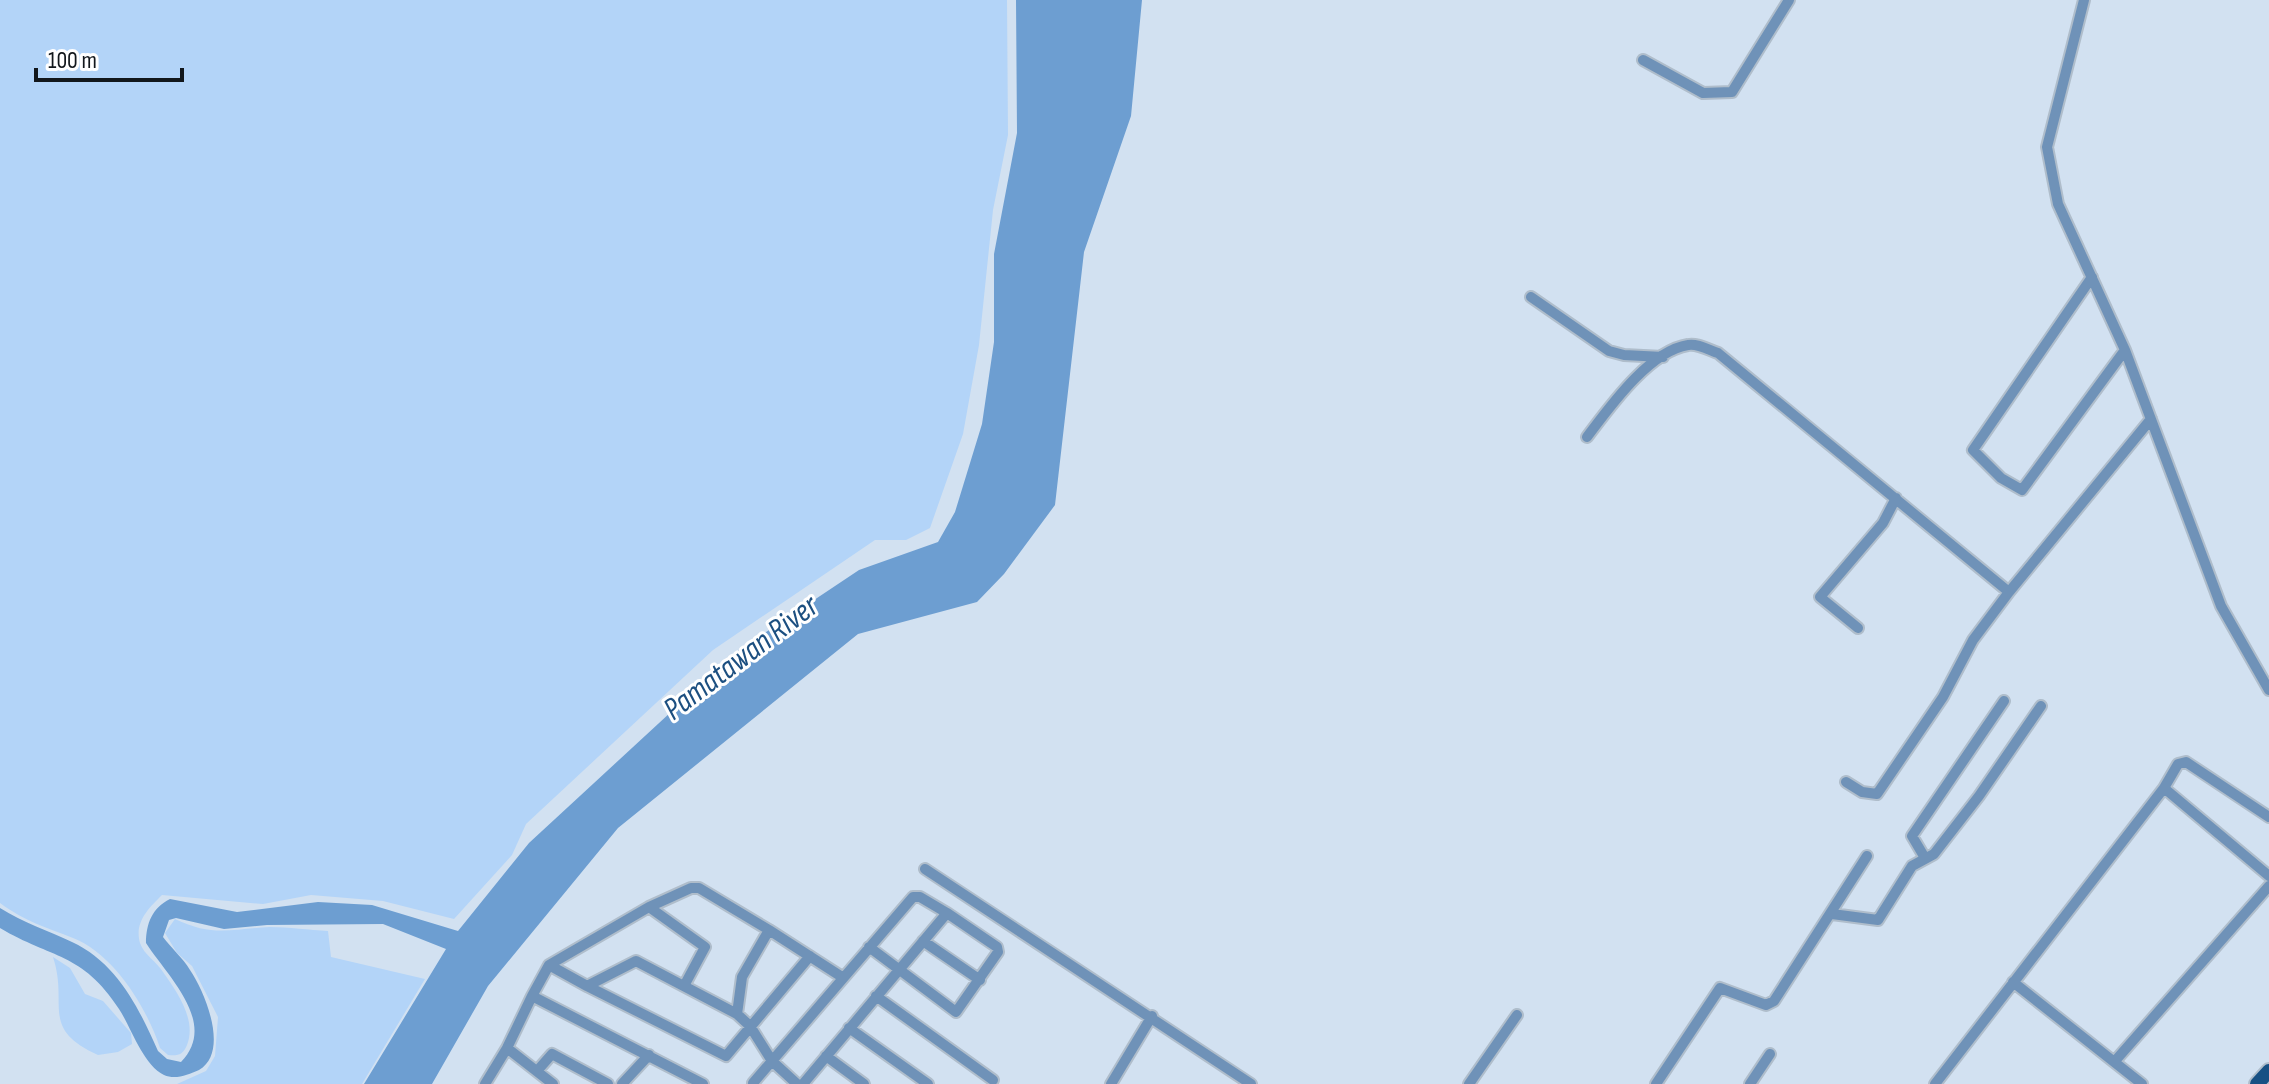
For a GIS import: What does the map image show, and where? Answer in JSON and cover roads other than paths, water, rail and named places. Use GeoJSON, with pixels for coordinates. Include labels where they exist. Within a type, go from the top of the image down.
{"type":"FeatureCollection","features":[{"type":"Feature","properties":{"kind":"main road"},"geometry":{"type":"LineString","coordinates":[[2257,1084],[2269,1071]]}},
{"type":"Feature","properties":{"kind":"street"},"geometry":{"type":"LineString","coordinates":[[1643,60],[1703,93],[1732,92],[1789,0]]}},
{"type":"Feature","properties":{"kind":"street"},"geometry":{"type":"LineString","coordinates":[[2084,0],[2047,147],[2058,204],[2125,350],[2221,606],[2269,690]]}},
{"type":"Feature","properties":{"kind":"street"},"geometry":{"type":"LineString","coordinates":[[2092,277],[1973,450],[2001,478],[2022,490],[2125,350]]}},
{"type":"Feature","properties":{"kind":"street"},"geometry":{"type":"LineString","coordinates":[[1531,297],[1609,351],[1665,357]]}},
{"type":"Feature","properties":{"kind":"street"},"geometry":{"type":"LineString","coordinates":[[1587,437],[1635,376],[1691,344],[1718,353],[2009,592]]}},
{"type":"Feature","properties":{"kind":"street"},"geometry":{"type":"LineString","coordinates":[[1846,782],[1862,792],[1877,794],[1938,703],[1973,640],[2151,419]]}},
{"type":"Feature","properties":{"kind":"street"},"geometry":{"type":"LineString","coordinates":[[1858,628],[1820,597],[1883,523],[1896,498]]}},
{"type":"Feature","properties":{"kind":"street"},"geometry":{"type":"LineString","coordinates":[[1925,858],[1912,836],[2004,701]]}},
{"type":"Feature","properties":{"kind":"street"},"geometry":{"type":"LineString","coordinates":[[1832,914],[1878,920],[1912,866],[1934,854],[1979,796],[2041,706]]}},
{"type":"Feature","properties":{"kind":"street"},"geometry":{"type":"LineString","coordinates":[[1935,1084],[2164,788],[2178,764],[2186,762],[2269,817]]}},
{"type":"Feature","properties":{"kind":"street"},"geometry":{"type":"LineString","coordinates":[[2164,788],[2269,876]]}},
{"type":"Feature","properties":{"kind":"street"},"geometry":{"type":"LineString","coordinates":[[1656,1084],[1720,988],[1766,1005],[1774,1001],[1867,856]]}},
{"type":"Feature","properties":{"kind":"street"},"geometry":{"type":"LineString","coordinates":[[925,869],[1251,1084]]}},
{"type":"Feature","properties":{"kind":"street"},"geometry":{"type":"LineString","coordinates":[[2115,1061],[2269,886]]}},
{"type":"Feature","properties":{"kind":"street"},"geometry":{"type":"LineString","coordinates":[[489,1083],[549,965],[649,907],[691,888],[699,888],[842,977]]}},
{"type":"Feature","properties":{"kind":"street"},"geometry":{"type":"LineString","coordinates":[[753,1083],[842,977],[913,897],[920,897],[947,913],[997,947],[998,952],[956,1012],[869,947]]}},
{"type":"Feature","properties":{"kind":"street"},"geometry":{"type":"LineString","coordinates":[[649,907],[705,947],[684,986]]}},
{"type":"Feature","properties":{"kind":"street"},"geometry":{"type":"LineString","coordinates":[[587,986],[636,961],[737,1014],[750,1026],[772,1061],[800,1084],[947,913]]}},
{"type":"Feature","properties":{"kind":"street"},"geometry":{"type":"LineString","coordinates":[[737,1014],[742,977],[769,930]]}},
{"type":"Feature","properties":{"kind":"street"},"geometry":{"type":"LineString","coordinates":[[923,941],[980,980]]}},
{"type":"Feature","properties":{"kind":"street"},"geometry":{"type":"LineString","coordinates":[[549,965],[723,1056],[810,956]]}},
{"type":"Feature","properties":{"kind":"street"},"geometry":{"type":"LineString","coordinates":[[2013,982],[2142,1084]]}},
{"type":"Feature","properties":{"kind":"street"},"geometry":{"type":"LineString","coordinates":[[532,996],[703,1084]]}},
{"type":"Feature","properties":{"kind":"street"},"geometry":{"type":"LineString","coordinates":[[876,996],[992,1083]]}},
{"type":"Feature","properties":{"kind":"street"},"geometry":{"type":"LineString","coordinates":[[1469,1084],[1517,1015]]}},
{"type":"Feature","properties":{"kind":"street"},"geometry":{"type":"LineString","coordinates":[[1111,1084],[1152,1016]]}},
{"type":"Feature","properties":{"kind":"street"},"geometry":{"type":"LineString","coordinates":[[849,1028],[928,1084]]}},
{"type":"Feature","properties":{"kind":"street"},"geometry":{"type":"LineString","coordinates":[[507,1048],[553,1084]]}},
{"type":"Feature","properties":{"kind":"street"},"geometry":{"type":"LineString","coordinates":[[537,1071],[552,1054],[608,1084]]}},
{"type":"Feature","properties":{"kind":"street"},"geometry":{"type":"LineString","coordinates":[[1750,1084],[1770,1054]]}},
{"type":"Feature","properties":{"kind":"street"},"geometry":{"type":"LineString","coordinates":[[622,1084],[649,1055]]}},
{"type":"Feature","properties":{"kind":"street"},"geometry":{"type":"LineString","coordinates":[[826,1056],[864,1084]]}},
{"type":"Feature","properties":{"kind":"street"},"geometry":{"type":"LineString","coordinates":[[678,1084],[687,1075]]}},
{"type":"Feature","properties":{"kind":"water","name":"Pamatawan River"},"geometry":{"type":"Polygon","coordinates":[[[1016,0],[1142,0],[1131,116],[1084,252],[1055,505],[1004,574],[977,602],[858,634],[618,828],[488,986],[432,1084],[364,1084],[446,949],[383,924],[267,925],[224,929],[176,918],[169,920],[163,937],[196,980],[208,1007],[214,1036],[213,1050],[199,1070],[173,1077],[164,1075],[150,1063],[119,1009],[92,977],[79,966],[0,928],[0,908],[88,951],[125,988],[158,1051],[167,1059],[181,1062],[191,1047],[195,1032],[192,1016],[186,1000],[146,943],[151,917],[164,903],[170,899],[237,912],[318,902],[372,905],[458,931],[529,843],[736,652],[859,570],[938,542],[955,512],[982,424],[994,342],[994,254],[1017,133],[1016,0]]]}}]}
